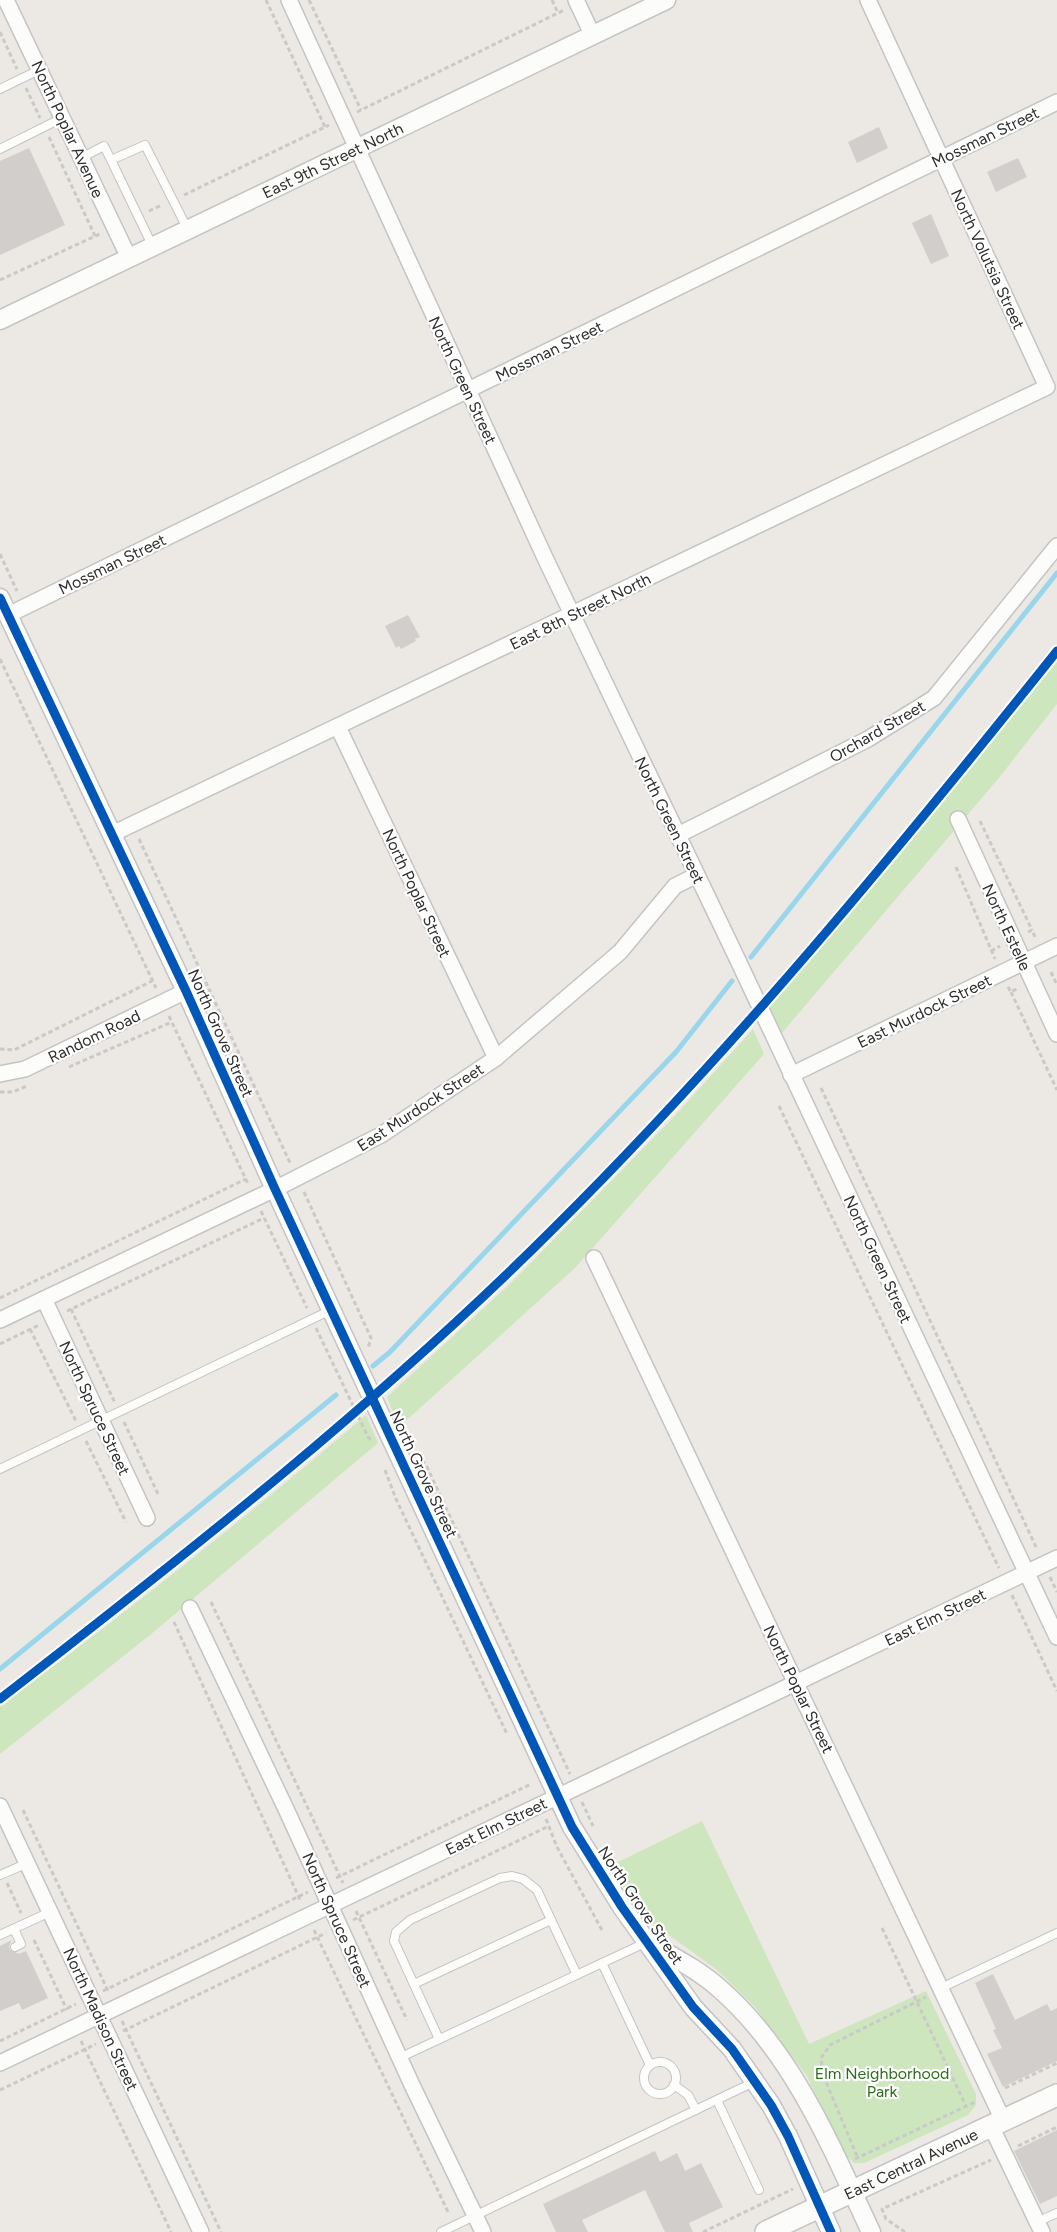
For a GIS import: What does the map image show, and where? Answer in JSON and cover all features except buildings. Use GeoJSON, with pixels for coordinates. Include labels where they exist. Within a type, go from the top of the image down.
{"type":"FeatureCollection","features":[{"type":"Feature","properties":{"kind":"main road","name":"East Central Avenue"},"geometry":{"type":"LineString","coordinates":[[766,2232],[1057,2095]]}},
{"type":"Feature","properties":{"kind":"street","name":"North Poplar Avenue"},"geometry":{"type":"LineString","coordinates":[[6,0],[129,258]]}},
{"type":"Feature","properties":{"kind":"street","name":"North Green Street"},"geometry":{"type":"LineString","coordinates":[[289,0],[572,615],[1057,1637]]}},
{"type":"Feature","properties":{"kind":"street","name":"East 9th Street North"},"geometry":{"type":"LineString","coordinates":[[0,320],[666,0]]}},
{"type":"Feature","properties":{"kind":"street","name":"North Volutsia Street"},"geometry":{"type":"LineString","coordinates":[[868,0],[1047,387]]}},
{"type":"Feature","properties":{"kind":"street"},"geometry":{"type":"LineString","coordinates":[[577,2],[593,36]]}},
{"type":"Feature","properties":{"kind":"street","name":"Mossman Street"},"geometry":{"type":"LineString","coordinates":[[16,611],[1057,102]]}},
{"type":"Feature","properties":{"kind":"street","name":"East 8th Street North"},"geometry":{"type":"LineString","coordinates":[[112,834],[1047,387]]}},
{"type":"Feature","properties":{"kind":"street","name":"Orchard Street"},"geometry":{"type":"LineString","coordinates":[[678,835],[868,739],[934,698],[1057,546]]}},
{"type":"Feature","properties":{"kind":"street","name":"North Grove Street"},"geometry":{"type":"LineString","coordinates":[[0,598],[16,611],[112,834],[572,1827],[622,1907],[693,2007],[732,2049],[755,2082],[784,2128],[831,2232]]}},
{"type":"Feature","properties":{"kind":"street","name":"North Poplar Street"},"geometry":{"type":"LineString","coordinates":[[338,727],[496,1058]]}},
{"type":"Feature","properties":{"kind":"street","name":"North Estelle"},"geometry":{"type":"LineString","coordinates":[[958,819],[1057,1034]]}},
{"type":"Feature","properties":{"kind":"street","name":"East Murdock Street"},"geometry":{"type":"LineString","coordinates":[[0,1320],[275,1189],[381,1135],[496,1058],[620,952],[675,886],[697,875]]}},
{"type":"Feature","properties":{"kind":"street","name":"East Murdock Street"},"geometry":{"type":"LineString","coordinates":[[791,1075],[1057,946]]}},
{"type":"Feature","properties":{"kind":"street","name":"Random Road"},"geometry":{"type":"LineString","coordinates":[[0,1074],[26,1069],[186,991]]}},
{"type":"Feature","properties":{"kind":"street","name":"North Poplar Street"},"geometry":{"type":"LineString","coordinates":[[594,1258],[991,2095],[997,2123]]}},
{"type":"Feature","properties":{"kind":"street","name":"North Spruce Street"},"geometry":{"type":"LineString","coordinates":[[44,1299],[147,1518]]}},
{"type":"Feature","properties":{"kind":"street","name":"East Elm Street"},"geometry":{"type":"LineString","coordinates":[[0,2062],[1051,1561]]}},
{"type":"Feature","properties":{"kind":"street","name":"North Spruce Street"},"geometry":{"type":"LineString","coordinates":[[190,1608],[321,1885],[399,2058],[483,2232]]}},
{"type":"Feature","properties":{"kind":"street","name":"North Madison Street"},"geometry":{"type":"LineString","coordinates":[[0,1806],[201,2232]]}},
{"type":"Feature","properties":{"kind":"street","name":"North Grove Street"},"geometry":{"type":"LineString","coordinates":[[647,1942],[690,1966],[719,1988],[741,2009],[774,2048],[794,2076],[871,2232]]}},
{"type":"Feature","properties":{"kind":"street"},"geometry":{"type":"LineString","coordinates":[[997,2123],[1004,2153],[1039,2227]]}},
{"type":"Feature","properties":{"kind":"lane"},"geometry":{"type":"LineString","coordinates":[[0,89],[39,70]]}},
{"type":"Feature","properties":{"kind":"lane"},"geometry":{"type":"LineString","coordinates":[[0,149],[62,118]]}},
{"type":"Feature","properties":{"kind":"lane"},"geometry":{"type":"LineString","coordinates":[[111,160],[145,145],[189,230]]}},
{"type":"Feature","properties":{"kind":"lane"},"geometry":{"type":"LineString","coordinates":[[81,158],[105,146],[153,247]]}},
{"type":"Feature","properties":{"kind":"lane"},"geometry":{"type":"LineString","coordinates":[[0,1469],[331,1310]]}},
{"type":"Feature","properties":{"kind":"lane"},"geometry":{"type":"LineString","coordinates":[[1,1875],[27,1863]]}},
{"type":"Feature","properties":{"kind":"lane"},"geometry":{"type":"LineString","coordinates":[[439,2039],[394,1941],[396,1932],[410,1920],[489,1882],[512,1876],[523,1879],[537,1890],[577,1975]]}},
{"type":"Feature","properties":{"kind":"lane"},"geometry":{"type":"LineString","coordinates":[[0,1935],[51,1912]]}},
{"type":"Feature","properties":{"kind":"lane"},"geometry":{"type":"LineString","coordinates":[[414,1984],[551,1920]]}},
{"type":"Feature","properties":{"kind":"lane"},"geometry":{"type":"LineString","coordinates":[[14,1929],[21,1944],[15,1947]]}},
{"type":"Feature","properties":{"kind":"lane"},"geometry":{"type":"LineString","coordinates":[[941,1988],[1057,1933]]}},
{"type":"Feature","properties":{"kind":"lane"},"geometry":{"type":"LineString","coordinates":[[399,2058],[647,1942]]}},
{"type":"Feature","properties":{"kind":"lane"},"geometry":{"type":"LineString","coordinates":[[602,1963],[650,2065],[644,2079],[648,2088],[662,2093],[671,2089],[674,2085],[675,2074],[670,2066],[660,2062],[650,2065]]}},
{"type":"Feature","properties":{"kind":"lane"},"geometry":{"type":"LineString","coordinates":[[441,2232],[755,2082]]}},
{"type":"Feature","properties":{"kind":"lane"},"geometry":{"type":"LineString","coordinates":[[674,2085],[688,2095],[696,2110]]}},
{"type":"Feature","properties":{"kind":"lane"},"geometry":{"type":"LineString","coordinates":[[717,2100],[759,2190]]}},
{"type":"Feature","properties":{"kind":"lane"},"geometry":{"type":"LineString","coordinates":[[1039,2227],[1057,2213]]}},
{"type":"Feature","properties":{"kind":"path"},"geometry":{"type":"LineString","coordinates":[[266,0],[325,127]]}},
{"type":"Feature","properties":{"kind":"path"},"geometry":{"type":"LineString","coordinates":[[309,0],[361,110]]}},
{"type":"Feature","properties":{"kind":"path"},"geometry":{"type":"LineString","coordinates":[[552,0],[558,13]]}},
{"type":"Feature","properties":{"kind":"path"},"geometry":{"type":"LineString","coordinates":[[138,216],[361,110],[577,2]]}},
{"type":"Feature","properties":{"kind":"path"},"geometry":{"type":"LineString","coordinates":[[0,280],[114,227]]}},
{"type":"Feature","properties":{"kind":"path"},"geometry":{"type":"LineString","coordinates":[[0,554],[16,611]]}},
{"type":"Feature","properties":{"kind":"path"},"geometry":{"type":"LineString","coordinates":[[0,659],[356,1412],[368,1437],[375,1443]]}},
{"type":"Feature","properties":{"kind":"path"},"geometry":{"type":"LineString","coordinates":[[980,821],[1032,930]]}},
{"type":"Feature","properties":{"kind":"path"},"geometry":{"type":"LineString","coordinates":[[130,826],[139,839],[371,1338],[366,1355]]}},
{"type":"Feature","properties":{"kind":"path"},"geometry":{"type":"LineString","coordinates":[[956,867],[991,951]]}},
{"type":"Feature","properties":{"kind":"path"},"geometry":{"type":"LineString","coordinates":[[1051,972],[1057,985]]}},
{"type":"Feature","properties":{"kind":"path"},"geometry":{"type":"LineString","coordinates":[[0,1049],[14,1050],[152,981]]}},
{"type":"Feature","properties":{"kind":"path"},"geometry":{"type":"LineString","coordinates":[[1011,992],[1057,1090]]}},
{"type":"Feature","properties":{"kind":"path"},"geometry":{"type":"LineString","coordinates":[[66,1069],[172,1022]]}},
{"type":"Feature","properties":{"kind":"path"},"geometry":{"type":"LineString","coordinates":[[0,1092],[13,1092],[34,1083]]}},
{"type":"Feature","properties":{"kind":"path"},"geometry":{"type":"LineString","coordinates":[[821,1088],[1051,1561],[1057,1592]]}},
{"type":"Feature","properties":{"kind":"path"},"geometry":{"type":"LineString","coordinates":[[779,1106],[1057,1691]]}},
{"type":"Feature","properties":{"kind":"path"},"geometry":{"type":"LineString","coordinates":[[0,1298],[289,1160]]}},
{"type":"Feature","properties":{"kind":"path"},"geometry":{"type":"LineString","coordinates":[[284,1209],[306,1198]]}},
{"type":"Feature","properties":{"kind":"path"},"geometry":{"type":"LineString","coordinates":[[0,1344],[264,1218]]}},
{"type":"Feature","properties":{"kind":"path"},"geometry":{"type":"LineString","coordinates":[[348,1420],[372,1399]]}},
{"type":"Feature","properties":{"kind":"path"},"geometry":{"type":"LineString","coordinates":[[416,1453],[426,1465],[523,1669],[596,1831]]}},
{"type":"Feature","properties":{"kind":"path"},"geometry":{"type":"LineString","coordinates":[[383,1466],[396,1499],[511,1741]]}},
{"type":"Feature","properties":{"kind":"path"},"geometry":{"type":"LineString","coordinates":[[211,1602],[407,2020]]}},
{"type":"Feature","properties":{"kind":"path"},"geometry":{"type":"LineString","coordinates":[[0,2041],[531,1784],[557,1847],[603,1932]]}},
{"type":"Feature","properties":{"kind":"path"},"geometry":{"type":"LineString","coordinates":[[0,2090],[549,1826]]}},
{"type":"Feature","properties":{"kind":"path"},"geometry":{"type":"LineString","coordinates":[[1,1875],[26,1923],[171,2232]]}},
{"type":"Feature","properties":{"kind":"path"},"geometry":{"type":"LineString","coordinates":[[882,1928],[966,2106]]}},
{"type":"Feature","properties":{"kind":"path"},"geometry":{"type":"LineString","coordinates":[[858,2158],[823,2075],[821,2058],[830,2045],[926,1997]]}},
{"type":"Feature","properties":{"kind":"path"},"geometry":{"type":"LineString","coordinates":[[840,2167],[1057,2063]]}},
{"type":"Feature","properties":{"kind":"path"},"geometry":{"type":"LineString","coordinates":[[905,2232],[886,2219],[882,2209],[1057,2127]]}},
{"type":"Feature","properties":{"kind":"path"},"geometry":{"type":"LineString","coordinates":[[703,2232],[808,2182]]}},
{"type":"Feature","properties":{"kind":"green space"},"geometry":{"type":"Polygon","coordinates":[[[1057,656],[1057,704],[998,779],[781,1034],[769,1007],[1057,656]]]}},
{"type":"Feature","properties":{"kind":"green space"},"geometry":{"type":"Polygon","coordinates":[[[753,1029],[764,1054],[575,1268],[399,1427],[387,1397],[509,1285],[672,1119],[753,1029]]]}},
{"type":"Feature","properties":{"kind":"green space"},"geometry":{"type":"Polygon","coordinates":[[[366,1415],[378,1443],[150,1635],[0,1754],[0,1706],[186,1564],[366,1415]]]}},
{"type":"Feature","properties":{"kind":"green space","name":"Elm Neighborhood Park"},"geometry":{"type":"Polygon","coordinates":[[[702,1821],[809,2044],[926,1991],[976,2094],[976,2105],[968,2115],[864,2163],[854,2163],[847,2156],[835,2137],[807,2076],[754,2006],[716,1969],[652,1923],[608,1867],[702,1821]]]}},
{"type":"Feature","properties":{"kind":"waterway"},"geometry":{"type":"LineString","coordinates":[[751,957],[1057,573]]}},
{"type":"Feature","properties":{"kind":"waterway"},"geometry":{"type":"LineString","coordinates":[[373,1366],[390,1352],[676,1052],[732,981]]}},
{"type":"Feature","properties":{"kind":"waterway"},"geometry":{"type":"LineString","coordinates":[[0,1669],[336,1395]]}},
{"type":"Feature","properties":{"kind":"cycle path"},"geometry":{"type":"LineString","coordinates":[[0,598],[186,991],[275,1189],[572,1827],[622,1907],[693,2007],[732,2049],[771,2105],[788,2136],[831,2232]]}},
{"type":"Feature","properties":{"kind":"cycle path"},"geometry":{"type":"LineString","coordinates":[[0,1699],[214,1530],[354,1413],[489,1292],[554,1228],[687,1090],[814,947],[1057,651]]}}]}
